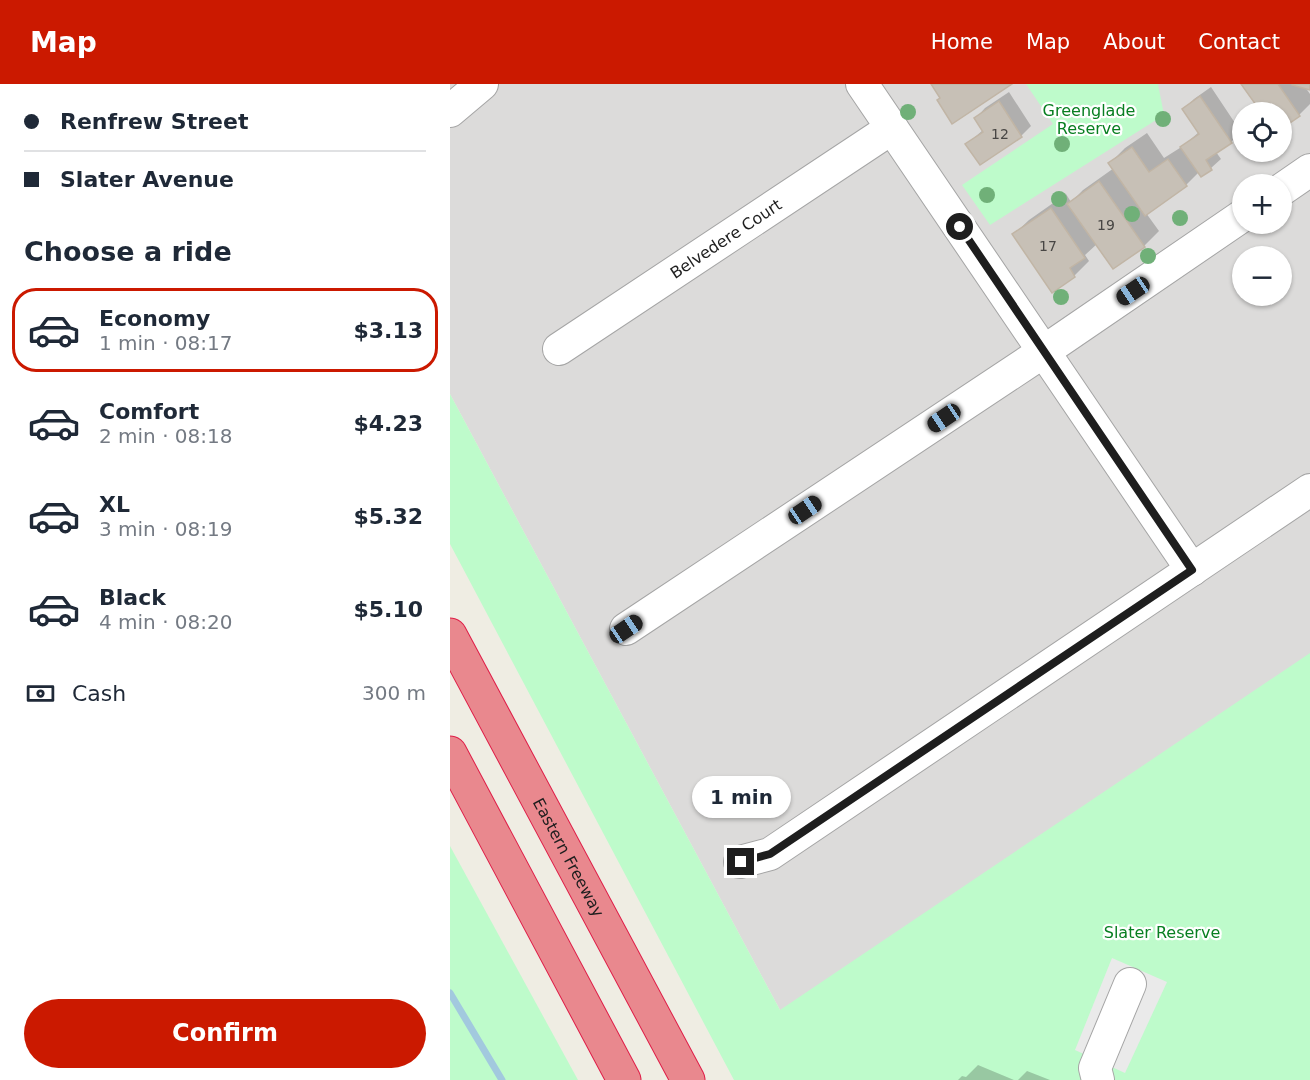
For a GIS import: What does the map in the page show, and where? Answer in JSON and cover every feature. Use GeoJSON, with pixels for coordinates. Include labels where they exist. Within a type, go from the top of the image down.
{"type":"FeatureCollection","features":[{"type":"Feature","properties":{"kind":"highway","name":"Eastern Freeway"},"geometry":{"type":"LineString","coordinates":[[450,635],[688,1080]]}},
{"type":"Feature","properties":{"kind":"highway"},"geometry":{"type":"LineString","coordinates":[[450,753],[624,1080]]}},
{"type":"Feature","properties":{"kind":"street"},"geometry":{"type":"LineString","coordinates":[[450,111],[482,84]]}},
{"type":"Feature","properties":{"kind":"street"},"geometry":{"type":"LineString","coordinates":[[862,84],[1192,570]]}},
{"type":"Feature","properties":{"kind":"street","name":"Belvedere Court"},"geometry":{"type":"LineString","coordinates":[[559,348],[892,128]]}},
{"type":"Feature","properties":{"kind":"street"},"geometry":{"type":"LineString","coordinates":[[1292,182],[1310,170]]}},
{"type":"Feature","properties":{"kind":"street"},"geometry":{"type":"LineString","coordinates":[[626,629],[1043,352],[1232,223]]}},
{"type":"Feature","properties":{"kind":"street"},"geometry":{"type":"LineString","coordinates":[[741,862],[770,854],[1310,490]]}},
{"type":"Feature","properties":{"kind":"street"},"geometry":{"type":"LineString","coordinates":[[1098,1080],[1095,1068],[1130,984]]}},
{"type":"Feature","properties":{"kind":"shaded area"},"geometry":{"type":"Polygon","coordinates":[[[450,84],[1310,84],[1310,1080],[780,1010],[450,394],[450,84]]]}},
{"type":"Feature","properties":{"kind":"shaded area"},"geometry":{"type":"Polygon","coordinates":[[[1112,958],[1167,982],[1125,1073],[1075,1050],[1112,958]]]}},
{"type":"Feature","properties":{"kind":"green space","name":"Greenglade Reserve"},"geometry":{"type":"Polygon","coordinates":[[[1026,84],[1158,84],[1164,115],[990,225],[962,185],[1053,124],[1026,84]]]}},
{"type":"Feature","properties":{"kind":"green space","name":"Slater Reserve"},"geometry":{"type":"Polygon","coordinates":[[[450,394],[780,1010],[1310,653],[1310,1080],[734,1080],[450,544],[450,394]]]}},
{"type":"Feature","properties":{"kind":"green space"},"geometry":{"type":"Polygon","coordinates":[[[450,846],[578,1080],[450,1080],[450,846]]]}},
{"type":"Feature","properties":{"kind":"building"},"geometry":{"type":"Polygon","coordinates":[[[931,84],[1012,84],[952,124],[937,100],[940,98],[931,84]]]}},
{"type":"Feature","properties":{"kind":"building"},"geometry":{"type":"Polygon","coordinates":[[[1241,84],[1278,84],[1290,102],[1254,102],[1241,84]]]}},
{"type":"Feature","properties":{"kind":"building"},"geometry":{"type":"Polygon","coordinates":[[[1310,84],[1310,90],[1292,85],[1310,84]]]}},
{"type":"Feature","properties":{"kind":"building"},"geometry":{"type":"Polygon","coordinates":[[[1200,96],[1232,143],[1206,160],[1212,170],[1201,177],[1180,147],[1199,134],[1182,109],[1200,96]]]}},
{"type":"Feature","properties":{"kind":"building"},"geometry":{"type":"Polygon","coordinates":[[[999,101],[1022,137],[980,165],[965,144],[983,132],[974,118],[999,101]]]}},
{"type":"Feature","properties":{"kind":"building"},"geometry":{"type":"Polygon","coordinates":[[[1292,104],[1300,116],[1292,121],[1292,104]]]}},
{"type":"Feature","properties":{"kind":"building"},"geometry":{"type":"Polygon","coordinates":[[[1132,147],[1149,172],[1168,159],[1187,186],[1145,216],[1108,163],[1132,147]]]}},
{"type":"Feature","properties":{"kind":"building"},"geometry":{"type":"Polygon","coordinates":[[[1099,181],[1145,247],[1113,269],[1067,204],[1099,181]]]}},
{"type":"Feature","properties":{"kind":"building"},"geometry":{"type":"Polygon","coordinates":[[[1051,208],[1085,258],[1070,268],[1075,277],[1052,293],[1012,234],[1051,208]]]}},
{"type":"Feature","properties":{"kind":"waterway"},"geometry":{"type":"LineString","coordinates":[[450,993],[502,1080]]}},
{"type":"Feature","properties":{"kind":"route"},"geometry":{"type":"LineString","coordinates":[[741,862],[770,854],[1192,570],[960,227]]}}]}
